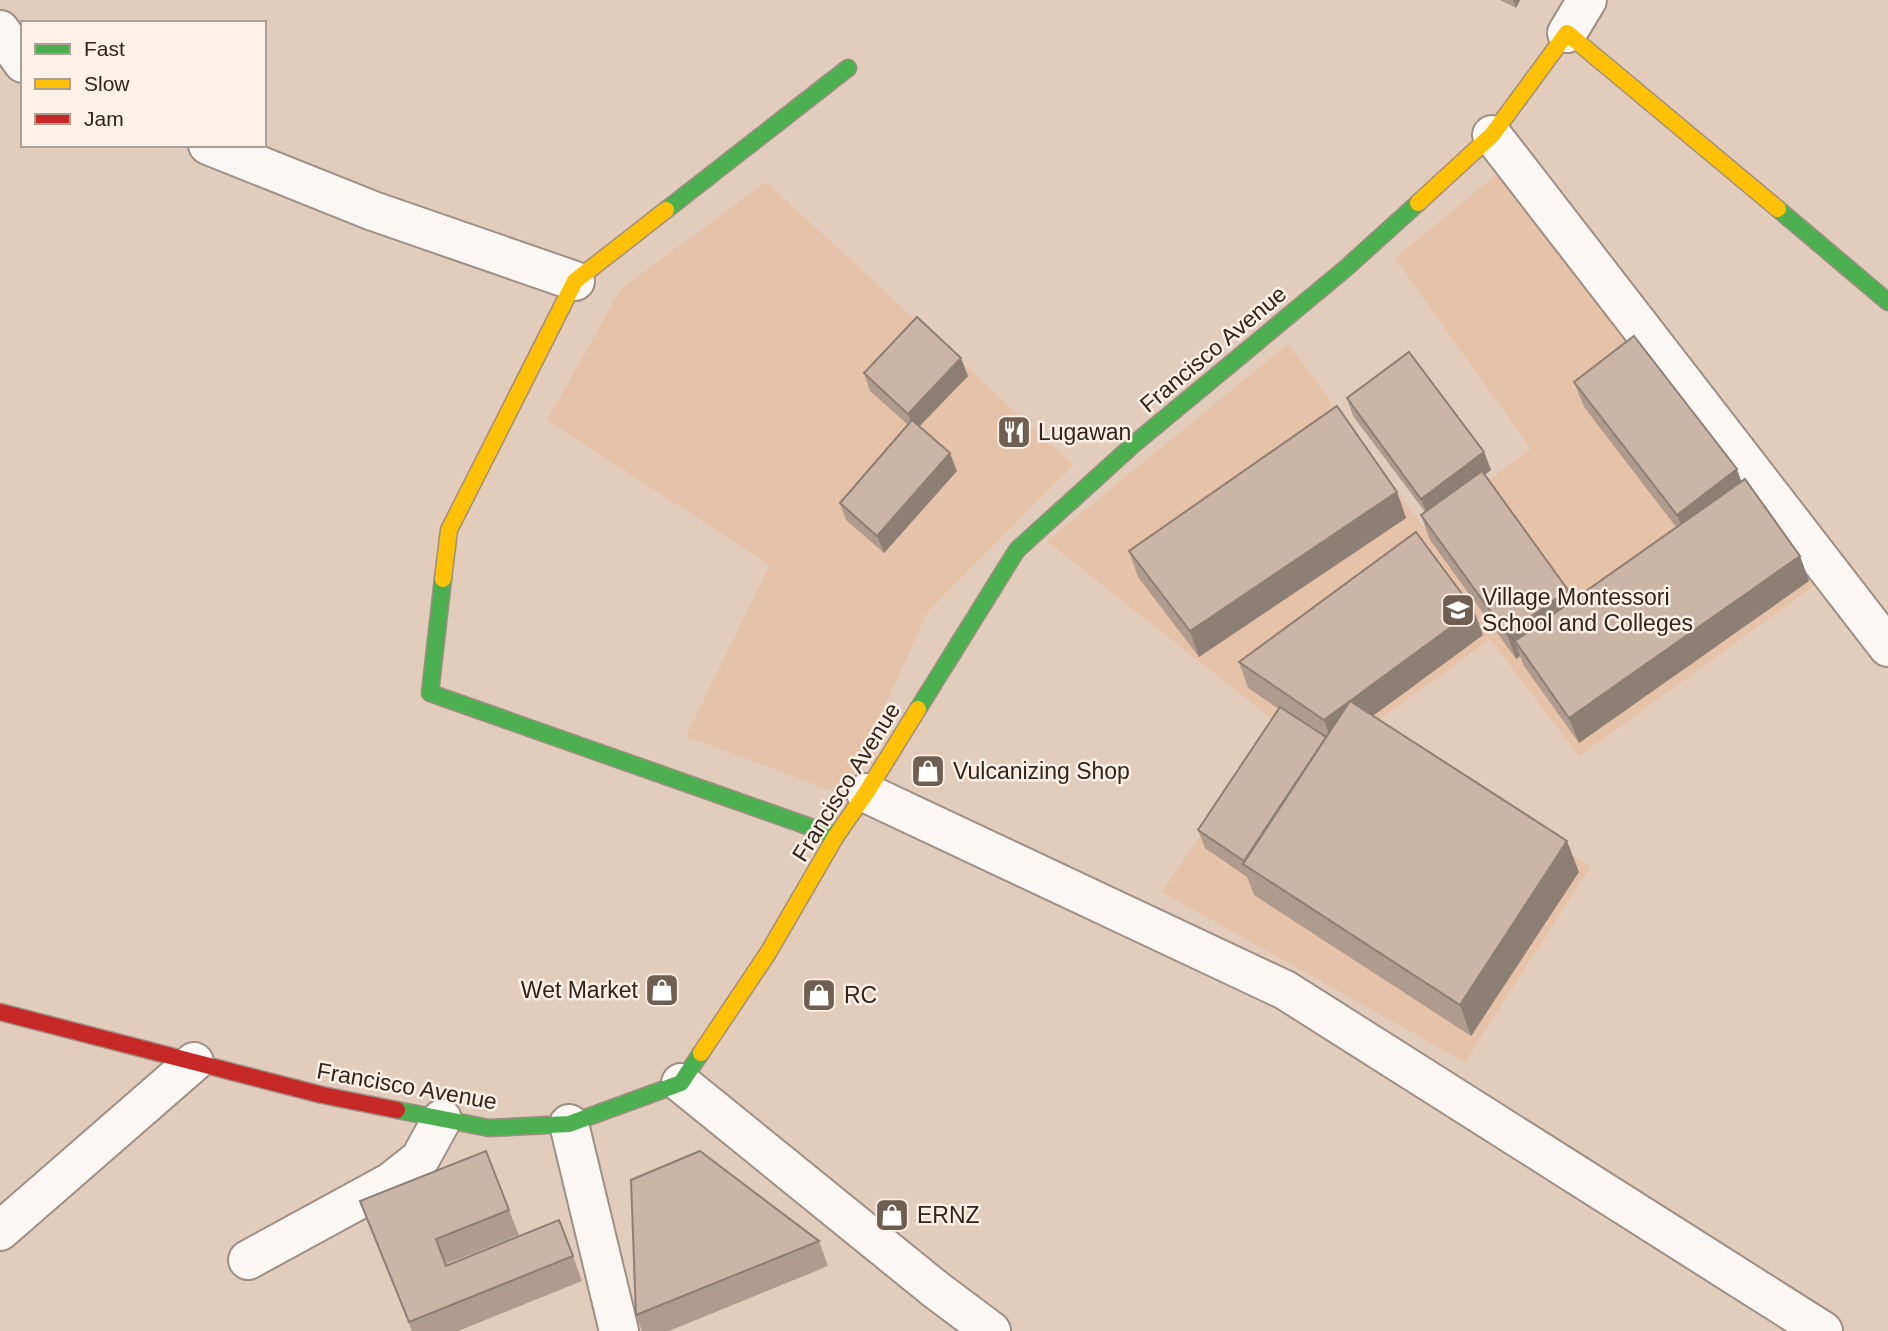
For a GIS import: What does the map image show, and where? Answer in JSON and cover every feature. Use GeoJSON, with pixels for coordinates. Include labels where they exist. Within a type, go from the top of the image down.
{"type":"FeatureCollection","features":[{"type":"Feature","properties":{"kind":"street"},"geometry":{"type":"LineString","coordinates":[[1587,0],[1567,33],[1661,109],[1888,302]]}},
{"type":"Feature","properties":{"kind":"street"},"geometry":{"type":"LineString","coordinates":[[0,30],[21,60]]}},
{"type":"Feature","properties":{"kind":"street","name":"Francisco Avenue"},"geometry":{"type":"LineString","coordinates":[[0,1012],[322,1096],[489,1128],[569,1124],[681,1083],[768,953],[836,836],[866,793],[1017,550],[1134,444],[1345,269],[1492,135],[1567,33]]}},
{"type":"Feature","properties":{"kind":"street"},"geometry":{"type":"LineString","coordinates":[[836,836],[430,693],[449,530],[576,281],[848,68]]}},
{"type":"Feature","properties":{"kind":"street"},"geometry":{"type":"LineString","coordinates":[[1492,135],[1888,647]]}},
{"type":"Feature","properties":{"kind":"street"},"geometry":{"type":"LineString","coordinates":[[213,147],[373,211],[576,281]]}},
{"type":"Feature","properties":{"kind":"street"},"geometry":{"type":"LineString","coordinates":[[866,793],[1285,990],[1823,1331]]}},
{"type":"Feature","properties":{"kind":"street"},"geometry":{"type":"LineString","coordinates":[[0,1231],[194,1062]]}},
{"type":"Feature","properties":{"kind":"street"},"geometry":{"type":"LineString","coordinates":[[681,1083],[934,1289],[991,1331]]}},
{"type":"Feature","properties":{"kind":"street"},"geometry":{"type":"LineString","coordinates":[[248,1259],[391,1182],[420,1158],[442,1119]]}},
{"type":"Feature","properties":{"kind":"street"},"geometry":{"type":"LineString","coordinates":[[569,1124],[619,1331]]}},
{"type":"Feature","properties":{"kind":"shaded area","name":"Village Montessori School and Colleges"},"geometry":{"type":"Polygon","coordinates":[[[1508,165],[1822,580],[1579,756],[1490,639],[1372,725],[1590,867],[1465,1062],[1162,892],[1277,723],[1047,541],[1288,344],[1424,528],[1531,449],[1395,258],[1508,165]]]}},
{"type":"Feature","properties":{"kind":"shaded area"},"geometry":{"type":"Polygon","coordinates":[[[766,182],[1073,465],[928,611],[844,795],[686,736],[770,565],[547,420],[621,289],[766,182]]]}},
{"type":"Feature","properties":{"kind":"building"},"geometry":{"type":"Polygon","coordinates":[[[917,317],[961,358],[908,414],[864,373],[917,317]]]}},
{"type":"Feature","properties":{"kind":"building"},"geometry":{"type":"Polygon","coordinates":[[[1634,336],[1737,469],[1677,515],[1574,382],[1634,336]]]}},
{"type":"Feature","properties":{"kind":"building"},"geometry":{"type":"Polygon","coordinates":[[[1409,352],[1484,452],[1421,499],[1347,398],[1409,352]]]}},
{"type":"Feature","properties":{"kind":"building"},"geometry":{"type":"Polygon","coordinates":[[[1337,406],[1397,492],[1190,631],[1129,551],[1337,406]]]}},
{"type":"Feature","properties":{"kind":"building"},"geometry":{"type":"Polygon","coordinates":[[[912,420],[950,453],[877,536],[840,503],[912,420]]]}},
{"type":"Feature","properties":{"kind":"building"},"geometry":{"type":"Polygon","coordinates":[[[1482,471],[1568,590],[1507,634],[1421,515],[1482,471]]]}},
{"type":"Feature","properties":{"kind":"building"},"geometry":{"type":"Polygon","coordinates":[[[1745,479],[1800,556],[1569,718],[1515,641],[1745,479]]]}},
{"type":"Feature","properties":{"kind":"building"},"geometry":{"type":"Polygon","coordinates":[[[1416,532],[1474,610],[1324,720],[1239,662],[1416,532]]]}},
{"type":"Feature","properties":{"kind":"building"},"geometry":{"type":"Polygon","coordinates":[[[1350,701],[1567,841],[1460,1005],[1243,864],[1350,701]]]}},
{"type":"Feature","properties":{"kind":"building"},"geometry":{"type":"Polygon","coordinates":[[[1280,707],[1326,737],[1244,861],[1198,830],[1280,707]]]}},
{"type":"Feature","properties":{"kind":"building"},"geometry":{"type":"Polygon","coordinates":[[[486,1151],[509,1210],[436,1239],[446,1266],[559,1220],[573,1256],[409,1322],[360,1201],[486,1151]]]}},
{"type":"Feature","properties":{"kind":"building"},"geometry":{"type":"Polygon","coordinates":[[[700,1151],[819,1241],[636,1315],[631,1180],[700,1151]]]}},
{"type":"Feature","properties":{"kind":"traffic: fast"},"geometry":{"type":"LineString","coordinates":[[666,210],[848,68]]}},
{"type":"Feature","properties":{"kind":"traffic: fast"},"geometry":{"type":"LineString","coordinates":[[918,709],[1017,550],[1134,444],[1345,269],[1418,203]]}},
{"type":"Feature","properties":{"kind":"traffic: fast"},"geometry":{"type":"LineString","coordinates":[[1778,209],[1888,302]]}},
{"type":"Feature","properties":{"kind":"traffic: fast"},"geometry":{"type":"LineString","coordinates":[[443,579],[430,693],[836,836]]}},
{"type":"Feature","properties":{"kind":"traffic: fast"},"geometry":{"type":"LineString","coordinates":[[397,1110],[489,1128],[569,1124],[681,1083],[701,1053]]}},
{"type":"Feature","properties":{"kind":"traffic: slow"},"geometry":{"type":"LineString","coordinates":[[1418,203],[1492,135],[1567,33],[1778,209]]}},
{"type":"Feature","properties":{"kind":"traffic: slow"},"geometry":{"type":"LineString","coordinates":[[443,579],[449,530],[575,281],[666,210]]}},
{"type":"Feature","properties":{"kind":"traffic: slow"},"geometry":{"type":"LineString","coordinates":[[701,1053],[768,953],[836,836],[918,709]]}},
{"type":"Feature","properties":{"kind":"traffic: jam"},"geometry":{"type":"LineString","coordinates":[[0,1012],[322,1095],[397,1110]]}},
{"type":"Feature","properties":{"kind":"place","name":"Lugawan"},"geometry":{"type":"Point","coordinates":[1014,432]}},
{"type":"Feature","properties":{"kind":"place","name":"Village Montessori School and Colleges"},"geometry":{"type":"Point","coordinates":[1458,610]}},
{"type":"Feature","properties":{"kind":"place","name":"Vulcanizing Shop"},"geometry":{"type":"Point","coordinates":[928,771]}},
{"type":"Feature","properties":{"kind":"place","name":"Wet Market"},"geometry":{"type":"Point","coordinates":[662,990]}},
{"type":"Feature","properties":{"kind":"place","name":"RC"},"geometry":{"type":"Point","coordinates":[819,995]}},
{"type":"Feature","properties":{"kind":"place","name":"ERNZ"},"geometry":{"type":"Point","coordinates":[892,1215]}}]}
